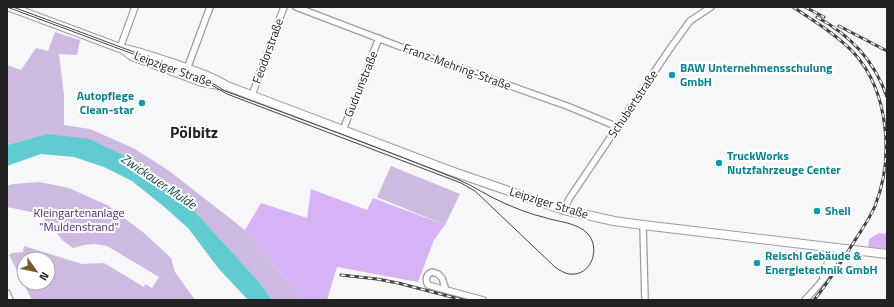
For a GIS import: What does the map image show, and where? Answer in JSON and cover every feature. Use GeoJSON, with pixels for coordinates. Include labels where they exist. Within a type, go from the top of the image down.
{"type":"FeatureCollection","features":[{"type":"Feature","properties":{"kind":"street","name":"Leipziger Straße"},"geometry":{"type":"LineString","coordinates":[[10,7],[120,48],[132,50],[187,69],[219,81],[227,86]]}},
{"type":"Feature","properties":{"kind":"street"},"geometry":{"type":"LineString","coordinates":[[120,48],[135,7]]}},
{"type":"Feature","properties":{"kind":"street"},"geometry":{"type":"LineString","coordinates":[[187,69],[210,7]]}},
{"type":"Feature","properties":{"kind":"street","name":"Feodorstraße"},"geometry":{"type":"LineString","coordinates":[[252,95],[284,7]]}},
{"type":"Feature","properties":{"kind":"street","name":"Franz-Mehring-Straße"},"geometry":{"type":"LineString","coordinates":[[296,7],[554,101],[618,127]]}},
{"type":"Feature","properties":{"kind":"street","name":"Schubertstraße"},"geometry":{"type":"LineString","coordinates":[[564,210],[569,199],[690,21],[711,7]]}},
{"type":"Feature","properties":{"kind":"street","name":"Gudrunstraße"},"geometry":{"type":"LineString","coordinates":[[342,130],[379,38]]}},
{"type":"Feature","properties":{"kind":"street","name":"Leipziger Straße"},"geometry":{"type":"LineString","coordinates":[[120,48],[132,56],[202,82],[227,86],[451,171],[564,210],[614,221],[643,225],[887,254]]}},
{"type":"Feature","properties":{"kind":"street"},"geometry":{"type":"LineString","coordinates":[[643,225],[645,300]]}},
{"type":"Feature","properties":{"kind":"street"},"geometry":{"type":"LineString","coordinates":[[819,284],[826,270],[829,259],[828,247]]}},
{"type":"Feature","properties":{"kind":"street"},"geometry":{"type":"LineString","coordinates":[[805,300],[831,270],[836,261],[838,248]]}},
{"type":"Feature","properties":{"kind":"street"},"geometry":{"type":"LineString","coordinates":[[446,290],[483,300]]}},
{"type":"Feature","properties":{"kind":"street"},"geometry":{"type":"LineString","coordinates":[[7,293],[10,300]]}},
{"type":"Feature","properties":{"kind":"green space"},"geometry":{"type":"Polygon","coordinates":[[[55,32],[80,40],[77,55],[59,54],[64,95],[64,125],[90,129],[133,148],[168,170],[245,230],[303,300],[272,300],[259,282],[200,217],[169,186],[123,155],[47,134],[7,145],[7,65],[21,70],[36,48],[48,51],[55,32]]]}},
{"type":"Feature","properties":{"kind":"green space"},"geometry":{"type":"Polygon","coordinates":[[[391,166],[460,194],[445,225],[377,197],[391,166]]]}},
{"type":"Feature","properties":{"kind":"green space","name":"Kleingartenanlage \"Muldenstrand\""},"geometry":{"type":"Polygon","coordinates":[[[39,182],[69,188],[107,205],[144,233],[171,258],[175,272],[195,300],[32,300],[27,291],[56,291],[56,256],[82,264],[104,263],[144,287],[145,284],[152,288],[159,277],[107,246],[95,244],[73,248],[62,240],[51,225],[36,213],[7,207],[7,186],[13,184],[39,182]]]}},
{"type":"Feature","properties":{"kind":"green space","name":"Kleingartenanlage \"Muldenstrand\""},"geometry":{"type":"Polygon","coordinates":[[[24,246],[40,251],[23,251],[24,246]]]}},
{"type":"Feature","properties":{"kind":"green space","name":"Kleingartenanlage \"Muldenstrand\""},"geometry":{"type":"Polygon","coordinates":[[[16,253],[16,269],[9,255],[16,253]]]}},
{"type":"Feature","properties":{"kind":"shaded area"},"geometry":{"type":"Polygon","coordinates":[[[311,189],[367,210],[373,198],[445,225],[434,240],[418,282],[337,267],[327,300],[303,300],[245,230],[261,203],[307,218],[311,189]]]}},
{"type":"Feature","properties":{"kind":"shaded area"},"geometry":{"type":"Polygon","coordinates":[[[879,233],[887,234],[887,249],[868,247],[869,239],[879,233]]]}},
{"type":"Feature","properties":{"kind":"water","name":"Zwickauer Mulde"},"geometry":{"type":"Polygon","coordinates":[[[47,134],[89,139],[123,155],[169,186],[200,217],[259,282],[272,300],[248,300],[219,269],[188,228],[132,181],[104,167],[74,157],[41,154],[7,166],[7,145],[47,134]]]}},
{"type":"Feature","properties":{"kind":"tram line"},"geometry":{"type":"LineString","coordinates":[[7,7],[203,80],[227,94],[461,183],[475,191],[555,267],[563,272],[577,274],[588,267],[592,261],[594,254],[592,240],[588,234],[578,227],[520,210],[463,182],[342,134],[225,91],[204,78],[13,7]]}},
{"type":"Feature","properties":{"kind":"railway"},"geometry":{"type":"LineString","coordinates":[[793,7],[833,34],[854,53],[866,69],[875,87],[885,126],[885,167],[875,206],[838,266],[814,300]]}},
{"type":"Feature","properties":{"kind":"railway"},"geometry":{"type":"LineString","coordinates":[[805,7],[824,17]]}},
{"type":"Feature","properties":{"kind":"railway"},"geometry":{"type":"LineString","coordinates":[[817,17],[840,32],[860,50],[868,60],[882,84],[887,97]]}},
{"type":"Feature","properties":{"kind":"railway"},"geometry":{"type":"LineString","coordinates":[[839,26],[887,51]]}},
{"type":"Feature","properties":{"kind":"railway"},"geometry":{"type":"LineString","coordinates":[[341,275],[398,283],[463,300]]}},
{"type":"Feature","properties":{"kind":"place","name":"BAW Unternehmensschulung GmbH"},"geometry":{"type":"Point","coordinates":[672,75]}},
{"type":"Feature","properties":{"kind":"place","name":"Autopflege Clean-star"},"geometry":{"type":"Point","coordinates":[142,103]}},
{"type":"Feature","properties":{"kind":"place","name":"TruckWorks Nutzfahrzeuge Center"},"geometry":{"type":"Point","coordinates":[719,163]}},
{"type":"Feature","properties":{"kind":"place","name":"Shell"},"geometry":{"type":"Point","coordinates":[817,211]}},
{"type":"Feature","properties":{"kind":"place","name":"Reischl Gebäude & Energietechnik GmbH"},"geometry":{"type":"Point","coordinates":[757,263]}},
{"type":"Feature","properties":{"kind":"district","name":"Pölbitz"},"geometry":{"type":"Point","coordinates":[194,132]}}]}
